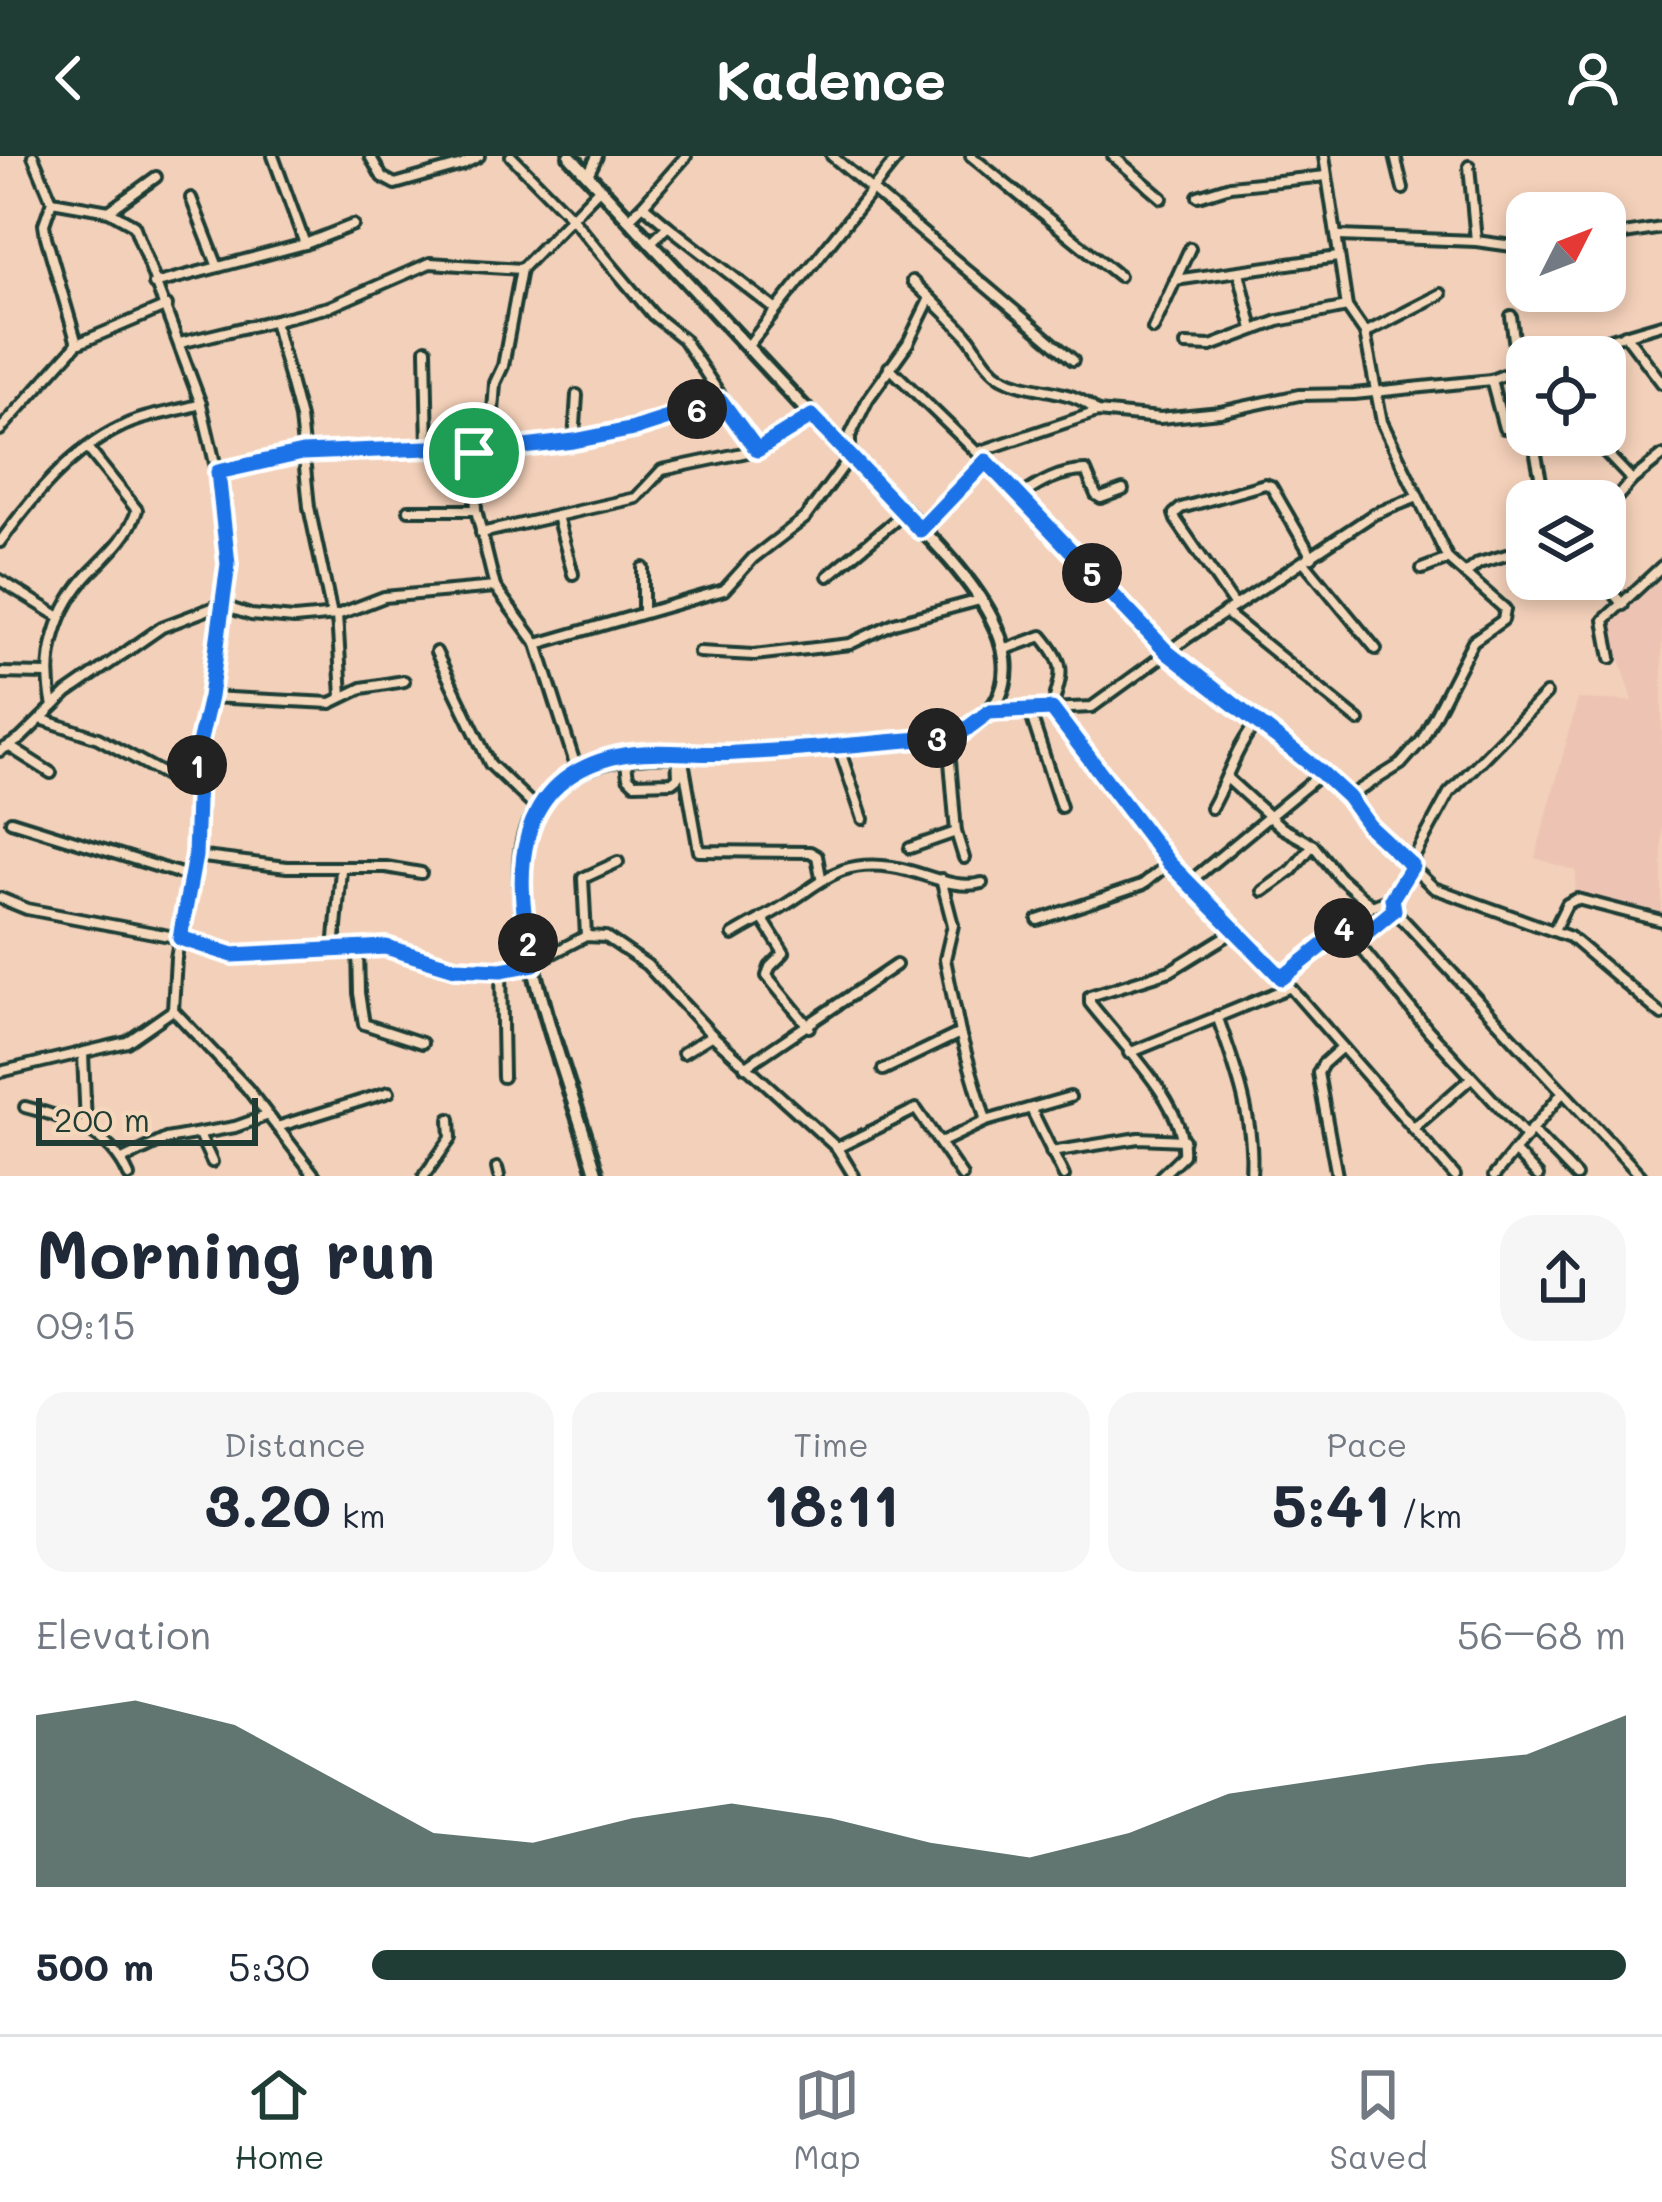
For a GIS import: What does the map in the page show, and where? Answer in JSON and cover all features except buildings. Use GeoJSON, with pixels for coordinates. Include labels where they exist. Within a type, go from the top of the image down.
{"type":"FeatureCollection","features":[{"type":"Feature","properties":{"kind":"main road"},"geometry":{"type":"LineString","coordinates":[[570,156],[981,599],[1006,650],[1004,681],[989,712],[961,733],[838,745],[625,755],[578,773],[538,809],[528,828],[519,873],[525,929],[597,1176]]}},
{"type":"Feature","properties":{"kind":"street"},"geometry":{"type":"LineString","coordinates":[[33,156],[52,201],[44,224],[46,237],[77,344]]}},
{"type":"Feature","properties":{"kind":"street"},"geometry":{"type":"LineString","coordinates":[[273,156],[304,244]]}},
{"type":"Feature","properties":{"kind":"street"},"geometry":{"type":"LineString","coordinates":[[370,156],[382,177],[394,184],[479,156]]}},
{"type":"Feature","properties":{"kind":"street"},"geometry":{"type":"LineString","coordinates":[[512,156],[653,315],[683,338],[757,450]]}},
{"type":"Feature","properties":{"kind":"street"},"geometry":{"type":"LineString","coordinates":[[588,175],[597,156]]}},
{"type":"Feature","properties":{"kind":"street"},"geometry":{"type":"LineString","coordinates":[[628,220],[686,156]]}},
{"type":"Feature","properties":{"kind":"street"},"geometry":{"type":"LineString","coordinates":[[832,156],[1073,361]]}},
{"type":"Feature","properties":{"kind":"street"},"geometry":{"type":"LineString","coordinates":[[747,347],[899,156]]}},
{"type":"Feature","properties":{"kind":"street"},"geometry":{"type":"LineString","coordinates":[[971,156],[1119,276]]}},
{"type":"Feature","properties":{"kind":"street"},"geometry":{"type":"LineString","coordinates":[[1113,156],[1162,198]]}},
{"type":"Feature","properties":{"kind":"street"},"geometry":{"type":"LineString","coordinates":[[1324,156],[1347,307],[1365,333],[1382,422],[1448,559],[1505,610],[1503,620],[1473,641],[1422,740],[1401,764],[1348,797]]}},
{"type":"Feature","properties":{"kind":"street"},"geometry":{"type":"LineString","coordinates":[[1395,156],[1403,189]]}},
{"type":"Feature","properties":{"kind":"street"},"geometry":{"type":"LineString","coordinates":[[1469,166],[1476,241]]}},
{"type":"Feature","properties":{"kind":"street"},"geometry":{"type":"LineString","coordinates":[[1198,196],[1230,186],[1326,176]]}},
{"type":"Feature","properties":{"kind":"street"},"geometry":{"type":"LineString","coordinates":[[110,211],[156,177]]}},
{"type":"Feature","properties":{"kind":"street"},"geometry":{"type":"LineString","coordinates":[[578,773],[537,644],[495,587],[476,510],[472,432],[493,412],[520,269],[600,188]]}},
{"type":"Feature","properties":{"kind":"street"},"geometry":{"type":"LineString","coordinates":[[191,197],[218,267]]}},
{"type":"Feature","properties":{"kind":"street"},"geometry":{"type":"LineString","coordinates":[[52,201],[110,211],[134,225],[201,404],[218,472],[228,564],[199,744],[195,856],[173,1010],[247,1088],[315,1176]]}},
{"type":"Feature","properties":{"kind":"street"},"geometry":{"type":"LineString","coordinates":[[643,205],[775,309]]}},
{"type":"Feature","properties":{"kind":"street"},"geometry":{"type":"LineString","coordinates":[[154,284],[304,244],[352,225]]}},
{"type":"Feature","properties":{"kind":"street"},"geometry":{"type":"LineString","coordinates":[[650,244],[668,226]]}},
{"type":"Feature","properties":{"kind":"street"},"geometry":{"type":"LineString","coordinates":[[1626,234],[1662,228]]}},
{"type":"Feature","properties":{"kind":"street"},"geometry":{"type":"LineString","coordinates":[[1339,236],[1506,245]]}},
{"type":"Feature","properties":{"kind":"street"},"geometry":{"type":"LineString","coordinates":[[1153,329],[1190,248]]}},
{"type":"Feature","properties":{"kind":"street"},"geometry":{"type":"LineString","coordinates":[[1175,280],[1338,256]]}},
{"type":"Feature","properties":{"kind":"street"},"geometry":{"type":"LineString","coordinates":[[180,343],[328,308],[430,263],[520,269]]}},
{"type":"Feature","properties":{"kind":"street"},"geometry":{"type":"LineString","coordinates":[[1239,272],[1252,329]]}},
{"type":"Feature","properties":{"kind":"street"},"geometry":{"type":"LineString","coordinates":[[912,281],[995,372],[1087,401],[1097,412]]}},
{"type":"Feature","properties":{"kind":"street"},"geometry":{"type":"LineString","coordinates":[[1365,333],[1441,293]]}},
{"type":"Feature","properties":{"kind":"street"},"geometry":{"type":"LineString","coordinates":[[537,644],[724,590],[753,558],[805,518],[850,457],[850,436],[931,298]]}},
{"type":"Feature","properties":{"kind":"street"},"geometry":{"type":"LineString","coordinates":[[0,430],[4,419],[77,344],[167,306]]}},
{"type":"Feature","properties":{"kind":"street"},"geometry":{"type":"LineString","coordinates":[[1186,346],[1211,346],[1252,329],[1347,307]]}},
{"type":"Feature","properties":{"kind":"street"},"geometry":{"type":"LineString","coordinates":[[1511,316],[1515,336]]}},
{"type":"Feature","properties":{"kind":"street"},"geometry":{"type":"LineString","coordinates":[[274,321],[300,418],[302,453],[334,615],[342,696]]}},
{"type":"Feature","properties":{"kind":"street"},"geometry":{"type":"LineString","coordinates":[[1619,336],[1662,324]]}},
{"type":"Feature","properties":{"kind":"street"},"geometry":{"type":"LineString","coordinates":[[1625,334],[1662,382]]}},
{"type":"Feature","properties":{"kind":"street"},"geometry":{"type":"LineString","coordinates":[[426,350],[428,448]]}},
{"type":"Feature","properties":{"kind":"street"},"geometry":{"type":"LineString","coordinates":[[889,367],[978,452],[1168,653],[1322,773],[1434,888],[1570,937],[1662,1015]]}},
{"type":"Feature","properties":{"kind":"street"},"geometry":{"type":"LineString","coordinates":[[978,452],[1097,412],[1160,418],[1220,412],[1299,395],[1491,380],[1506,374]]}},
{"type":"Feature","properties":{"kind":"street"},"geometry":{"type":"LineString","coordinates":[[1491,380],[1504,428]]}},
{"type":"Feature","properties":{"kind":"street"},"geometry":{"type":"LineString","coordinates":[[574,441],[577,394]]}},
{"type":"Feature","properties":{"kind":"street"},"geometry":{"type":"LineString","coordinates":[[218,472],[302,453],[428,448],[474,453],[574,441],[634,429],[721,401]]}},
{"type":"Feature","properties":{"kind":"street"},"geometry":{"type":"LineString","coordinates":[[0,542],[55,474],[88,450],[123,426],[201,404]]}},
{"type":"Feature","properties":{"kind":"street"},"geometry":{"type":"LineString","coordinates":[[481,533],[636,498],[662,470],[757,450],[812,416]]}},
{"type":"Feature","properties":{"kind":"street"},"geometry":{"type":"LineString","coordinates":[[53,707],[46,674],[60,616],[86,577],[132,526],[137,510],[88,450]]}},
{"type":"Feature","properties":{"kind":"street"},"geometry":{"type":"LineString","coordinates":[[1609,456],[1632,480]]}},
{"type":"Feature","properties":{"kind":"street"},"geometry":{"type":"LineString","coordinates":[[1626,487],[1662,456]]}},
{"type":"Feature","properties":{"kind":"street"},"geometry":{"type":"LineString","coordinates":[[920,530],[986,461]]}},
{"type":"Feature","properties":{"kind":"street"},"geometry":{"type":"LineString","coordinates":[[1019,496],[1045,480],[1075,471],[1086,471],[1101,498],[1123,490]]}},
{"type":"Feature","properties":{"kind":"street"},"geometry":{"type":"LineString","coordinates":[[1235,607],[1174,514],[1265,484],[1271,486],[1309,560],[1376,649]]}},
{"type":"Feature","properties":{"kind":"street"},"geometry":{"type":"LineString","coordinates":[[989,712],[1092,707],[1374,514],[1415,498]]}},
{"type":"Feature","properties":{"kind":"street"},"geometry":{"type":"LineString","coordinates":[[409,510],[476,510]]}},
{"type":"Feature","properties":{"kind":"street"},"geometry":{"type":"LineString","coordinates":[[828,576],[904,513]]}},
{"type":"Feature","properties":{"kind":"street"},"geometry":{"type":"LineString","coordinates":[[557,516],[573,574]]}},
{"type":"Feature","properties":{"kind":"street"},"geometry":{"type":"LineString","coordinates":[[1465,574],[1478,563],[1506,555]]}},
{"type":"Feature","properties":{"kind":"street"},"geometry":{"type":"LineString","coordinates":[[1422,569],[1448,559]]}},
{"type":"Feature","properties":{"kind":"street"},"geometry":{"type":"LineString","coordinates":[[1611,658],[1604,620],[1662,566]]}},
{"type":"Feature","properties":{"kind":"street"},"geometry":{"type":"LineString","coordinates":[[643,613],[644,568]]}},
{"type":"Feature","properties":{"kind":"street"},"geometry":{"type":"LineString","coordinates":[[0,580],[60,616]]}},
{"type":"Feature","properties":{"kind":"street"},"geometry":{"type":"LineString","coordinates":[[51,773],[5,749],[67,693],[162,627],[220,605],[272,617],[334,615],[384,597],[495,587]]}},
{"type":"Feature","properties":{"kind":"street"},"geometry":{"type":"LineString","coordinates":[[699,652],[754,655],[850,644],[894,623],[981,599]]}},
{"type":"Feature","properties":{"kind":"street"},"geometry":{"type":"LineString","coordinates":[[1619,600],[1623,604]]}},
{"type":"Feature","properties":{"kind":"street"},"geometry":{"type":"LineString","coordinates":[[1225,612],[1359,721]]}},
{"type":"Feature","properties":{"kind":"street"},"geometry":{"type":"LineString","coordinates":[[1006,650],[1042,636],[1055,652],[1062,686],[1052,709]]}},
{"type":"Feature","properties":{"kind":"street"},"geometry":{"type":"LineString","coordinates":[[436,652],[490,764],[538,809]]}},
{"type":"Feature","properties":{"kind":"street"},"geometry":{"type":"LineString","coordinates":[[0,673],[46,674]]}},
{"type":"Feature","properties":{"kind":"street"},"geometry":{"type":"LineString","coordinates":[[210,697],[332,703],[342,696],[404,680]]}},
{"type":"Feature","properties":{"kind":"street"},"geometry":{"type":"LineString","coordinates":[[1282,978],[1372,906],[1392,898],[1460,778],[1546,694]]}},
{"type":"Feature","properties":{"kind":"street"},"geometry":{"type":"LineString","coordinates":[[1052,709],[1187,884],[1282,978],[1455,1176]]}},
{"type":"Feature","properties":{"kind":"street"},"geometry":{"type":"LineString","coordinates":[[1030,712],[1061,807]]}},
{"type":"Feature","properties":{"kind":"street"},"geometry":{"type":"LineString","coordinates":[[40,719],[98,738],[194,791]]}},
{"type":"Feature","properties":{"kind":"street"},"geometry":{"type":"LineString","coordinates":[[1211,808],[1228,779],[1238,746],[1259,720]]}},
{"type":"Feature","properties":{"kind":"street"},"geometry":{"type":"LineString","coordinates":[[948,737],[956,832],[964,858]]}},
{"type":"Feature","properties":{"kind":"street"},"geometry":{"type":"LineString","coordinates":[[838,745],[863,819]]}},
{"type":"Feature","properties":{"kind":"street"},"geometry":{"type":"LineString","coordinates":[[625,755],[628,778],[634,784],[676,780],[679,754]]}},
{"type":"Feature","properties":{"kind":"street"},"geometry":{"type":"LineString","coordinates":[[679,754],[699,851],[810,852],[817,856],[821,877]]}},
{"type":"Feature","properties":{"kind":"street"},"geometry":{"type":"LineString","coordinates":[[1187,884],[1322,773]]}},
{"type":"Feature","properties":{"kind":"street"},"geometry":{"type":"LineString","coordinates":[[1228,779],[1268,815],[1313,845],[1372,906]]}},
{"type":"Feature","properties":{"kind":"street"},"geometry":{"type":"LineString","coordinates":[[11,821],[190,877]]}},
{"type":"Feature","properties":{"kind":"street"},"geometry":{"type":"LineString","coordinates":[[910,848],[956,832]]}},
{"type":"Feature","properties":{"kind":"street"},"geometry":{"type":"LineString","coordinates":[[1264,891],[1292,870],[1313,845]]}},
{"type":"Feature","properties":{"kind":"street"},"geometry":{"type":"LineString","coordinates":[[195,856],[421,873]]}},
{"type":"Feature","properties":{"kind":"street"},"geometry":{"type":"LineString","coordinates":[[586,936],[583,878],[618,862]]}},
{"type":"Feature","properties":{"kind":"street"},"geometry":{"type":"LineString","coordinates":[[1037,920],[1142,885],[1169,863]]}},
{"type":"Feature","properties":{"kind":"street"},"geometry":{"type":"LineString","coordinates":[[733,934],[802,894],[821,877],[866,866],[893,867],[967,887],[982,883]]}},
{"type":"Feature","properties":{"kind":"street"},"geometry":{"type":"LineString","coordinates":[[334,950],[341,870]]}},
{"type":"Feature","properties":{"kind":"street"},"geometry":{"type":"LineString","coordinates":[[941,879],[952,925],[945,959],[960,1033],[986,1121]]}},
{"type":"Feature","properties":{"kind":"street"},"geometry":{"type":"LineString","coordinates":[[0,898],[27,909],[180,938],[233,955],[386,947],[455,968],[501,970],[534,964],[596,934],[616,941],[647,965],[712,1036],[837,1148],[853,1176]]}},
{"type":"Feature","properties":{"kind":"street"},"geometry":{"type":"LineString","coordinates":[[1392,898],[1394,910],[1641,1176]]}},
{"type":"Feature","properties":{"kind":"street"},"geometry":{"type":"LineString","coordinates":[[1554,930],[1568,904],[1577,899],[1662,921]]}},
{"type":"Feature","properties":{"kind":"street"},"geometry":{"type":"LineString","coordinates":[[1354,943],[1394,910]]}},
{"type":"Feature","properties":{"kind":"street"},"geometry":{"type":"LineString","coordinates":[[762,917],[784,953],[767,976],[809,1027]]}},
{"type":"Feature","properties":{"kind":"street"},"geometry":{"type":"LineString","coordinates":[[1345,928],[1471,1078],[1576,1176]]}},
{"type":"Feature","properties":{"kind":"street"},"geometry":{"type":"LineString","coordinates":[[1161,1176],[1184,1155],[1173,1108],[1090,1003],[1090,996],[1170,971],[1235,931]]}},
{"type":"Feature","properties":{"kind":"street"},"geometry":{"type":"LineString","coordinates":[[358,949],[364,1024],[422,1042]]}},
{"type":"Feature","properties":{"kind":"street"},"geometry":{"type":"LineString","coordinates":[[745,1067],[896,965]]}},
{"type":"Feature","properties":{"kind":"street"},"geometry":{"type":"LineString","coordinates":[[501,970],[503,1077]]}},
{"type":"Feature","properties":{"kind":"street"},"geometry":{"type":"LineString","coordinates":[[1129,1053],[1288,988]]}},
{"type":"Feature","properties":{"kind":"street"},"geometry":{"type":"LineString","coordinates":[[0,1072],[127,1042],[173,1010]]}},
{"type":"Feature","properties":{"kind":"street"},"geometry":{"type":"LineString","coordinates":[[1217,1016],[1248,1113],[1251,1176]]}},
{"type":"Feature","properties":{"kind":"street"},"geometry":{"type":"LineString","coordinates":[[883,1070],[960,1033]]}},
{"type":"Feature","properties":{"kind":"street"},"geometry":{"type":"LineString","coordinates":[[683,1053],[712,1036]]}},
{"type":"Feature","properties":{"kind":"street"},"geometry":{"type":"LineString","coordinates":[[1337,1176],[1318,1073],[1342,1047]]}},
{"type":"Feature","properties":{"kind":"street"},"geometry":{"type":"LineString","coordinates":[[83,1054],[86,1126]]}},
{"type":"Feature","properties":{"kind":"street"},"geometry":{"type":"LineString","coordinates":[[1415,1127],[1471,1078]]}},
{"type":"Feature","properties":{"kind":"street"},"geometry":{"type":"LineString","coordinates":[[277,1127],[389,1092]]}},
{"type":"Feature","properties":{"kind":"street"},"geometry":{"type":"LineString","coordinates":[[1495,1176],[1563,1092]]}},
{"type":"Feature","properties":{"kind":"street"},"geometry":{"type":"LineString","coordinates":[[942,1142],[986,1121],[1070,1096]]}},
{"type":"Feature","properties":{"kind":"street"},"geometry":{"type":"LineString","coordinates":[[25,1107],[86,1126],[122,1160],[128,1176]]}},
{"type":"Feature","properties":{"kind":"street"},"geometry":{"type":"LineString","coordinates":[[837,1148],[916,1109],[962,1176]]}},
{"type":"Feature","properties":{"kind":"street"},"geometry":{"type":"LineString","coordinates":[[1031,1109],[1064,1176]]}},
{"type":"Feature","properties":{"kind":"street"},"geometry":{"type":"LineString","coordinates":[[122,1160],[166,1138],[266,1116]]}},
{"type":"Feature","properties":{"kind":"street"},"geometry":{"type":"LineString","coordinates":[[424,1176],[451,1138],[450,1119]]}},
{"type":"Feature","properties":{"kind":"street"},"geometry":{"type":"LineString","coordinates":[[199,1134],[212,1162]]}},
{"type":"Feature","properties":{"kind":"street"},"geometry":{"type":"LineString","coordinates":[[1051,1153],[1139,1138],[1184,1140]]}},
{"type":"Feature","properties":{"kind":"street"},"geometry":{"type":"LineString","coordinates":[[1516,1153],[1538,1176]]}},
{"type":"Feature","properties":{"kind":"shaded area"},"geometry":{"type":"Polygon","coordinates":[[[1662,570],[1662,917],[1575,893],[1576,871],[1535,858],[1578,699],[1633,701],[1609,624],[1662,570]]]}},
{"type":"Feature","properties":{"kind":"route"},"geometry":{"type":"LineString","coordinates":[[721,401],[757,450],[812,416],[920,530],[986,461],[1168,653],[1322,773],[1412,866],[1392,898],[1394,910],[1354,943],[1345,928],[1282,978],[1169,863],[1052,709],[989,712],[948,737],[729,754],[639,754],[588,766],[538,809],[522,849],[520,897],[534,964],[501,970],[455,968],[386,947],[233,955],[180,938],[195,856],[199,744],[228,564],[218,472],[302,453],[428,448],[474,453],[634,429],[721,401]]}}]}
